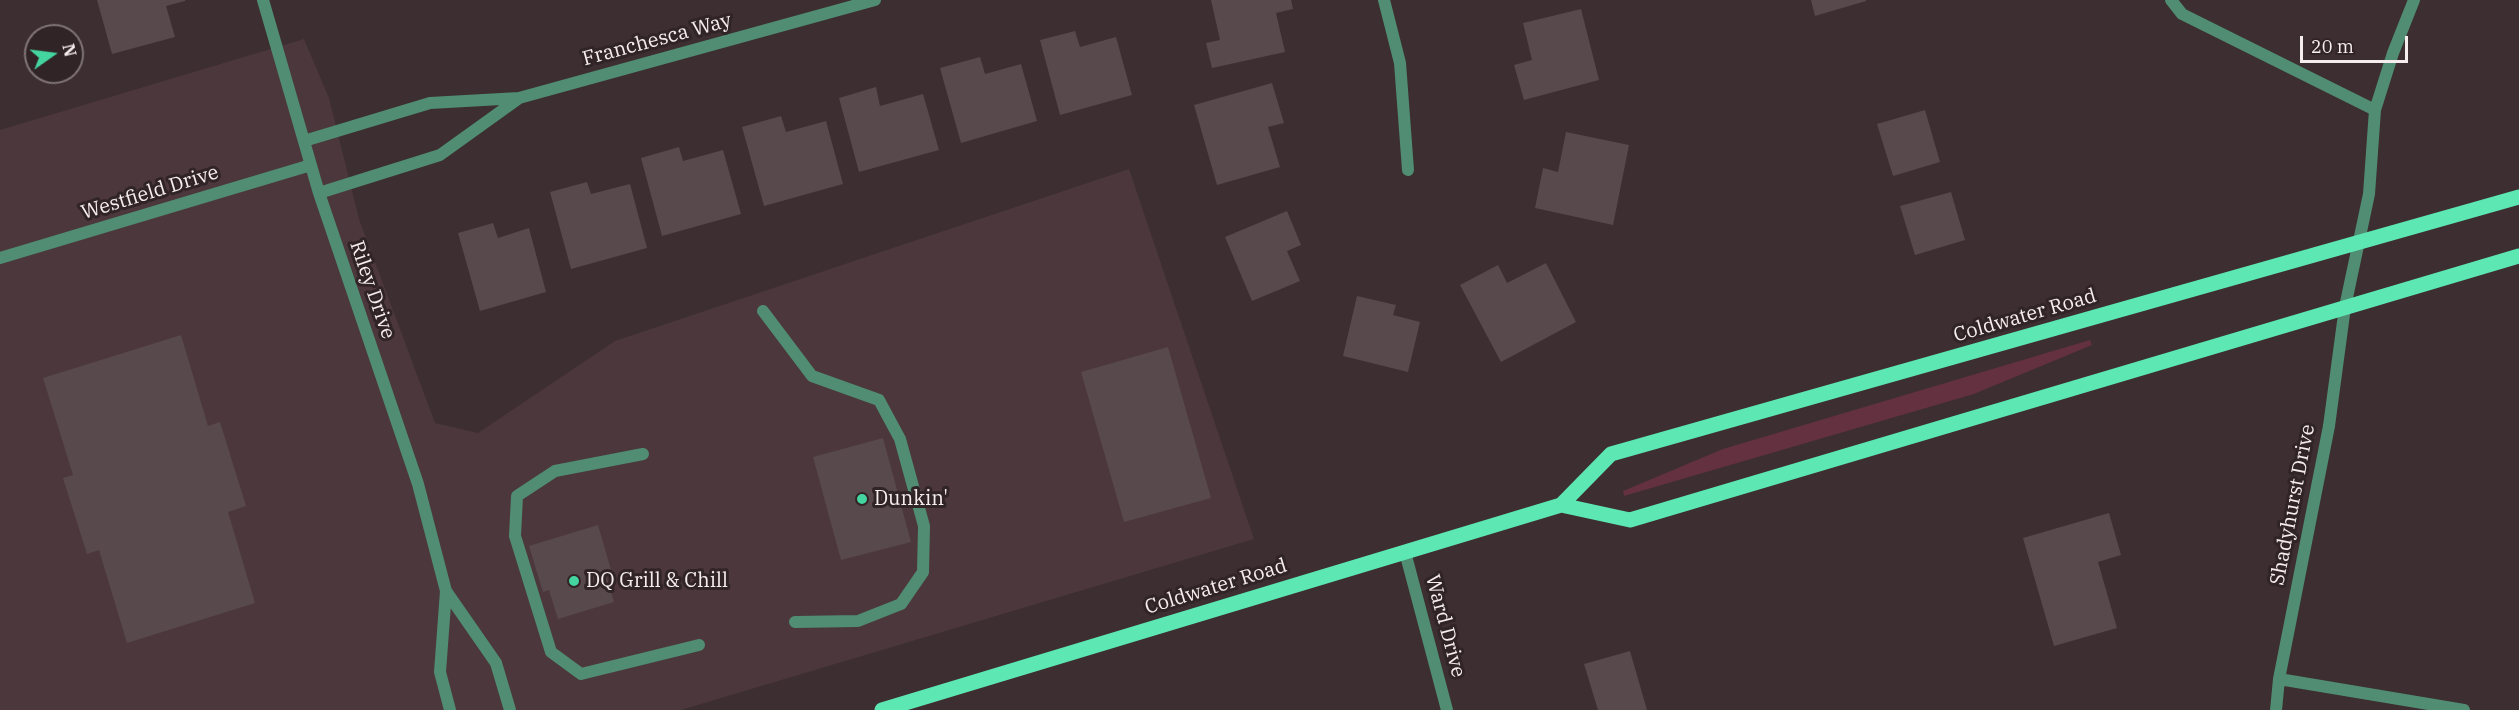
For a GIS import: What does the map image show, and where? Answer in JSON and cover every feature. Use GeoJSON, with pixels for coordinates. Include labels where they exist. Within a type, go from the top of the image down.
{"type":"FeatureCollection","features":[{"type":"Feature","properties":{"kind":"main road","name":"Coldwater Road"},"geometry":{"type":"LineString","coordinates":[[882,710],[1561,505],[1611,454],[2519,197]]}},
{"type":"Feature","properties":{"kind":"main road","name":"Coldwater Road"},"geometry":{"type":"LineString","coordinates":[[1561,505],[1630,520],[2519,256]]}},
{"type":"Feature","properties":{"kind":"street","name":"Riley Drive"},"geometry":{"type":"LineString","coordinates":[[263,0],[319,194],[418,484],[446,591],[440,672],[450,710]]}},
{"type":"Feature","properties":{"kind":"street","name":"Franchesca Way"},"geometry":{"type":"LineString","coordinates":[[304,141],[430,103],[519,98],[875,0]]}},
{"type":"Feature","properties":{"kind":"street"},"geometry":{"type":"LineString","coordinates":[[1384,0],[1400,63],[1408,170]]}},
{"type":"Feature","properties":{"kind":"street"},"geometry":{"type":"LineString","coordinates":[[2171,0],[2182,14],[2375,110]]}},
{"type":"Feature","properties":{"kind":"street","name":"Shadyhurst Drive"},"geometry":{"type":"LineString","coordinates":[[2276,710],[2279,679],[2329,426],[2345,307],[2369,194],[2375,110],[2393,52],[2414,0]]}},
{"type":"Feature","properties":{"kind":"street","name":"Franchesca Way"},"geometry":{"type":"LineString","coordinates":[[319,194],[440,155],[519,98]]}},
{"type":"Feature","properties":{"kind":"street","name":"Westfield Drive"},"geometry":{"type":"LineString","coordinates":[[0,258],[311,165]]}},
{"type":"Feature","properties":{"kind":"street"},"geometry":{"type":"LineString","coordinates":[[763,311],[812,376],[879,400],[900,439],[924,526],[923,572],[901,604],[858,621],[795,622]]}},
{"type":"Feature","properties":{"kind":"street"},"geometry":{"type":"LineString","coordinates":[[643,454],[555,471],[517,496],[515,536],[551,652],[581,674],[699,645]]}},
{"type":"Feature","properties":{"kind":"street","name":"Ward Drive"},"geometry":{"type":"LineString","coordinates":[[1405,552],[1447,710]]}},
{"type":"Feature","properties":{"kind":"street","name":"Riley Drive"},"geometry":{"type":"LineString","coordinates":[[446,591],[496,663],[510,710]]}},
{"type":"Feature","properties":{"kind":"street"},"geometry":{"type":"LineString","coordinates":[[2279,679],[2464,710]]}},
{"type":"Feature","properties":{"kind":"shaded area"},"geometry":{"type":"Polygon","coordinates":[[[304,39],[329,98],[359,219],[435,423],[478,433],[615,341],[1129,169],[1254,539],[681,710],[0,710],[0,130],[304,39]]]}},
{"type":"Feature","properties":{"kind":"shaded area"},"geometry":{"type":"Polygon","coordinates":[[[2090,340],[2092,345],[1974,394],[1624,496],[1623,491],[1723,449],[2090,340]]]}},
{"type":"Feature","properties":{"kind":"building"},"geometry":{"type":"Polygon","coordinates":[[[97,0],[185,1],[166,6],[175,37],[112,54],[97,0]]]}},
{"type":"Feature","properties":{"kind":"building"},"geometry":{"type":"Polygon","coordinates":[[[1211,0],[1291,0],[1293,9],[1276,13],[1285,52],[1212,68],[1206,43],[1220,40],[1211,0]]]}},
{"type":"Feature","properties":{"kind":"building"},"geometry":{"type":"Polygon","coordinates":[[[1811,0],[1866,0],[1866,1],[1815,16],[1811,0]]]}},
{"type":"Feature","properties":{"kind":"building"},"geometry":{"type":"Polygon","coordinates":[[[1581,9],[1599,80],[1524,100],[1514,65],[1532,60],[1523,23],[1581,9]]]}},
{"type":"Feature","properties":{"kind":"building"},"geometry":{"type":"Polygon","coordinates":[[[1075,31],[1080,47],[1116,37],[1132,95],[1060,115],[1040,40],[1075,31]]]}},
{"type":"Feature","properties":{"kind":"building"},"geometry":{"type":"Polygon","coordinates":[[[980,57],[985,74],[1021,64],[1037,121],[961,143],[940,68],[980,57]]]}},
{"type":"Feature","properties":{"kind":"building"},"geometry":{"type":"Polygon","coordinates":[[[1272,83],[1284,123],[1268,127],[1280,167],[1217,185],[1194,105],[1272,83]]]}},
{"type":"Feature","properties":{"kind":"building"},"geometry":{"type":"Polygon","coordinates":[[[876,87],[880,106],[923,94],[939,150],[859,172],[839,98],[876,87]]]}},
{"type":"Feature","properties":{"kind":"building"},"geometry":{"type":"Polygon","coordinates":[[[1925,110],[1940,162],[1893,176],[1877,124],[1925,110]]]}},
{"type":"Feature","properties":{"kind":"building"},"geometry":{"type":"Polygon","coordinates":[[[781,116],[786,132],[826,121],[843,184],[764,206],[742,127],[781,116]]]}},
{"type":"Feature","properties":{"kind":"building"},"geometry":{"type":"Polygon","coordinates":[[[1566,132],[1629,145],[1613,225],[1535,208],[1543,168],[1558,172],[1566,132]]]}},
{"type":"Feature","properties":{"kind":"building"},"geometry":{"type":"Polygon","coordinates":[[[679,147],[683,161],[723,150],[741,214],[662,236],[641,158],[679,147]]]}},
{"type":"Feature","properties":{"kind":"building"},"geometry":{"type":"Polygon","coordinates":[[[587,182],[591,194],[630,184],[647,248],[571,269],[550,192],[587,182]]]}},
{"type":"Feature","properties":{"kind":"building"},"geometry":{"type":"Polygon","coordinates":[[[1951,192],[1965,240],[1915,255],[1900,206],[1951,192]]]}},
{"type":"Feature","properties":{"kind":"building"},"geometry":{"type":"Polygon","coordinates":[[[1287,211],[1301,245],[1287,251],[1300,281],[1252,301],[1225,237],[1287,211]]]}},
{"type":"Feature","properties":{"kind":"building"},"geometry":{"type":"Polygon","coordinates":[[[493,223],[498,238],[529,228],[546,292],[480,311],[458,233],[493,223]]]}},
{"type":"Feature","properties":{"kind":"building"},"geometry":{"type":"Polygon","coordinates":[[[1546,263],[1576,322],[1501,362],[1460,285],[1498,265],[1507,283],[1546,263]]]}},
{"type":"Feature","properties":{"kind":"building"},"geometry":{"type":"Polygon","coordinates":[[[1357,296],[1396,305],[1393,315],[1420,322],[1408,372],[1343,356],[1357,296]]]}},
{"type":"Feature","properties":{"kind":"building"},"geometry":{"type":"Polygon","coordinates":[[[181,335],[208,426],[220,422],[246,506],[228,512],[255,603],[127,643],[99,550],[87,554],[63,478],[73,475],[43,378],[181,335]]]}},
{"type":"Feature","properties":{"kind":"building"},"geometry":{"type":"Polygon","coordinates":[[[1168,347],[1211,498],[1124,522],[1081,372],[1168,347]]]}},
{"type":"Feature","properties":{"kind":"building","name":"Dunkin'"},"geometry":{"type":"Polygon","coordinates":[[[883,438],[911,542],[841,560],[813,457],[883,438]]]}},
{"type":"Feature","properties":{"kind":"building"},"geometry":{"type":"Polygon","coordinates":[[[2109,513],[2121,555],[2098,562],[2117,628],[2054,646],[2023,538],[2109,513]]]}},
{"type":"Feature","properties":{"kind":"building","name":"DQ Grill & Chill"},"geometry":{"type":"Polygon","coordinates":[[[598,525],[611,570],[605,572],[614,602],[558,619],[549,590],[543,592],[529,546],[598,525]]]}},
{"type":"Feature","properties":{"kind":"building"},"geometry":{"type":"Polygon","coordinates":[[[1630,651],[1647,710],[1598,710],[1584,664],[1630,651]]]}},
{"type":"Feature","properties":{"kind":"place","name":"Dunkin'"},"geometry":{"type":"Point","coordinates":[862,499]}},
{"type":"Feature","properties":{"kind":"place","name":"DQ Grill & Chill"},"geometry":{"type":"Point","coordinates":[574,581]}}]}
